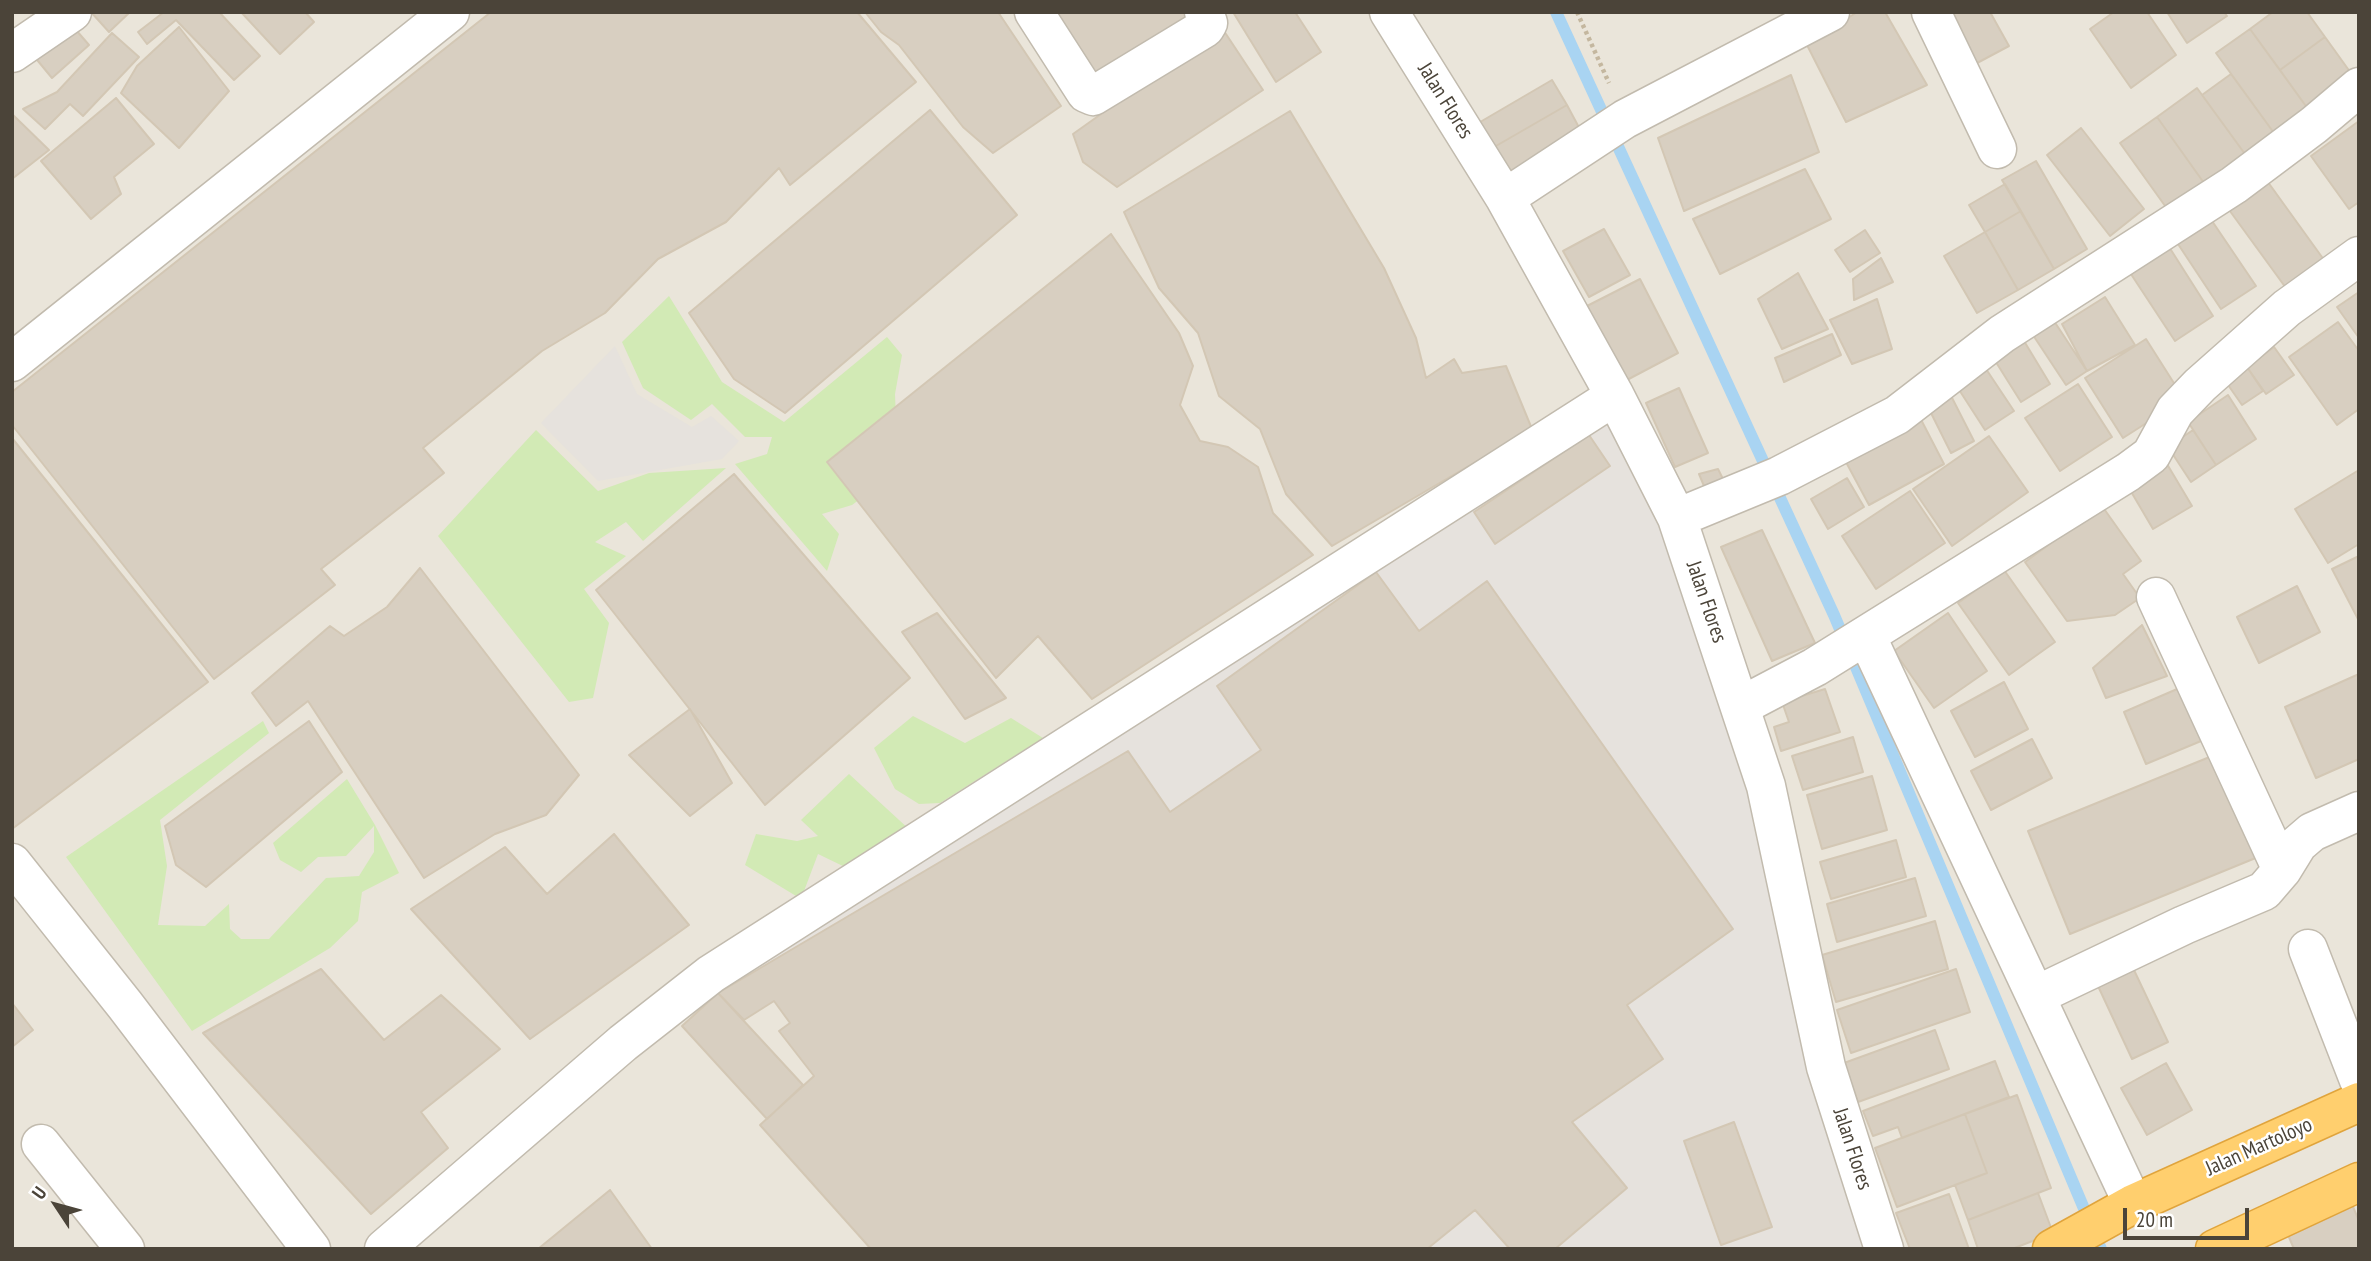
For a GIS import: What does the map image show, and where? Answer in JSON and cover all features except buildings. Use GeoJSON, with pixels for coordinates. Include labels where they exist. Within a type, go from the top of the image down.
{"type":"FeatureCollection","features":[{"type":"Feature","properties":{"kind":"highway","name":"Jalan Martoloyo"},"geometry":{"type":"LineString","coordinates":[[2052,1249],[2127,1207],[2359,1102]]}},
{"type":"Feature","properties":{"kind":"highway"},"geometry":{"type":"LineString","coordinates":[[2215,1249],[2359,1182]]}},
{"type":"Feature","properties":{"kind":"street"},"geometry":{"type":"LineString","coordinates":[[12,54],[72,12]]}},
{"type":"Feature","properties":{"kind":"street"},"geometry":{"type":"LineString","coordinates":[[12,362],[450,12]]}},
{"type":"Feature","properties":{"kind":"street"},"geometry":{"type":"LineString","coordinates":[[1034,12],[1086,93],[1093,96],[1205,28],[1209,23],[1204,12]]}},
{"type":"Feature","properties":{"kind":"street","name":"Jalan Flores"},"geometry":{"type":"LineString","coordinates":[[1389,12],[1505,198],[1615,396],[1677,519],[1766,786],[1826,1067],[1884,1249]]}},
{"type":"Feature","properties":{"kind":"street"},"geometry":{"type":"LineString","coordinates":[[1505,198],[1625,120],[1830,12]]}},
{"type":"Feature","properties":{"kind":"street"},"geometry":{"type":"LineString","coordinates":[[1931,12],[1997,149]]}},
{"type":"Feature","properties":{"kind":"street"},"geometry":{"type":"LineString","coordinates":[[1677,519],[1779,476],[1897,415],[2002,334],[2234,185],[2314,125],[2359,87]]}},
{"type":"Feature","properties":{"kind":"street"},"geometry":{"type":"LineString","coordinates":[[1741,706],[1815,667],[2151,454],[2175,411],[2200,385],[2287,308],[2359,256]]}},
{"type":"Feature","properties":{"kind":"street"},"geometry":{"type":"LineString","coordinates":[[384,1249],[623,1043],[711,974],[1615,396]]}},
{"type":"Feature","properties":{"kind":"street"},"geometry":{"type":"LineString","coordinates":[[2156,597],[2282,870]]}},
{"type":"Feature","properties":{"kind":"street"},"geometry":{"type":"LineString","coordinates":[[1857,641],[2037,995],[2127,1207]]}},
{"type":"Feature","properties":{"kind":"street"},"geometry":{"type":"LineString","coordinates":[[2037,995],[2184,925],[2264,891],[2282,870],[2298,844],[2312,832],[2359,811]]}},
{"type":"Feature","properties":{"kind":"street"},"geometry":{"type":"LineString","coordinates":[[12,863],[125,1005],[311,1249]]}},
{"type":"Feature","properties":{"kind":"street"},"geometry":{"type":"LineString","coordinates":[[2308,949],[2359,1080]]}},
{"type":"Feature","properties":{"kind":"street"},"geometry":{"type":"LineString","coordinates":[[41,1144],[125,1249]]}},
{"type":"Feature","properties":{"kind":"path"},"geometry":{"type":"LineString","coordinates":[[1577,12],[1625,120]]}},
{"type":"Feature","properties":{"kind":"shaded area"},"geometry":{"type":"Polygon","coordinates":[[[12,12],[2359,12],[2359,1249],[12,1249],[12,12]]]}},
{"type":"Feature","properties":{"kind":"shaded area"},"geometry":{"type":"Polygon","coordinates":[[[615,346],[637,394],[692,427],[711,416],[739,441],[722,459],[598,481],[541,423],[615,346]]]}},
{"type":"Feature","properties":{"kind":"shaded area"},"geometry":{"type":"Polygon","coordinates":[[[1615,396],[1677,518],[1884,1249],[871,1249],[760,1125],[814,1076],[779,1031],[789,1022],[774,1001],[744,1020],[718,993],[711,974],[1615,396]]]}},
{"type":"Feature","properties":{"kind":"green space"},"geometry":{"type":"Polygon","coordinates":[[[669,296],[722,382],[784,422],[887,337],[902,355],[895,394],[898,471],[852,505],[822,514],[839,534],[827,571],[735,464],[767,454],[772,437],[745,437],[712,404],[691,420],[643,388],[622,342],[669,296]]]}},
{"type":"Feature","properties":{"kind":"green space"},"geometry":{"type":"Polygon","coordinates":[[[536,430],[598,491],[649,473],[726,468],[643,541],[626,522],[595,542],[626,556],[584,589],[609,623],[593,698],[569,702],[438,536],[536,430]]]}},
{"type":"Feature","properties":{"kind":"green space"},"geometry":{"type":"Polygon","coordinates":[[[913,716],[965,743],[1011,718],[1043,738],[940,803],[919,804],[895,789],[874,748],[913,716]]]}},
{"type":"Feature","properties":{"kind":"green space"},"geometry":{"type":"Polygon","coordinates":[[[263,721],[269,733],[160,820],[167,866],[158,925],[205,926],[229,904],[230,929],[241,939],[269,939],[326,878],[359,876],[374,852],[374,826],[346,856],[318,857],[301,872],[280,860],[273,843],[347,779],[375,825],[399,873],[362,892],[358,921],[330,948],[192,1031],[66,857],[263,721]]]}},
{"type":"Feature","properties":{"kind":"green space"},"geometry":{"type":"Polygon","coordinates":[[[849,774],[911,831],[847,868],[818,854],[801,899],[745,865],[756,834],[797,841],[818,836],[801,820],[849,774]]]}},
{"type":"Feature","properties":{"kind":"waterway"},"geometry":{"type":"LineString","coordinates":[[1556,12],[1834,615],[2101,1249]]}}]}
